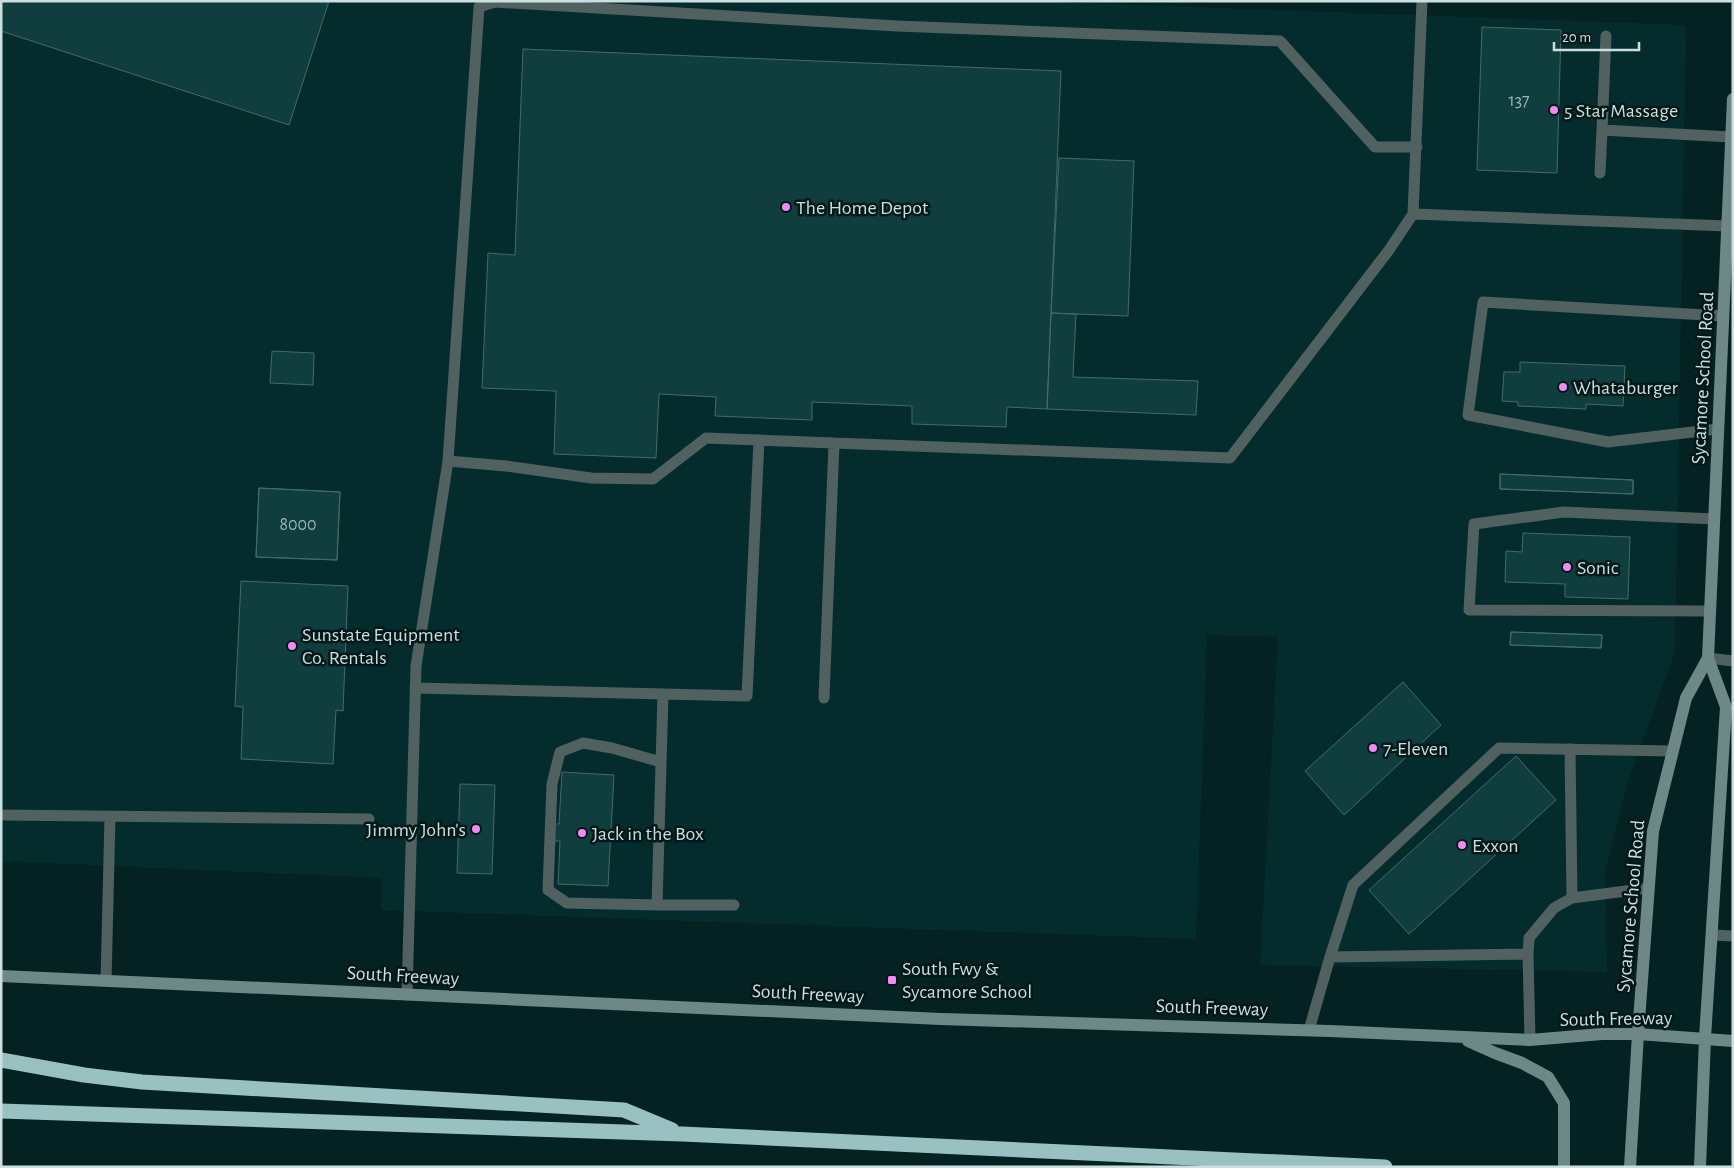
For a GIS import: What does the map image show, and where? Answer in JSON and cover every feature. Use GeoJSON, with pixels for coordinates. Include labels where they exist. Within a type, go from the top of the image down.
{"type":"FeatureCollection","features":[{"type":"Feature","properties":{"kind":"highway"},"geometry":{"type":"LineString","coordinates":[[1,1060],[84,1075],[142,1082],[624,1110],[682,1134]]}},
{"type":"Feature","properties":{"kind":"highway"},"geometry":{"type":"LineString","coordinates":[[1,1112],[682,1134],[1385,1167]]}},
{"type":"Feature","properties":{"kind":"main road","name":"Sycamore School Road"},"geometry":{"type":"LineString","coordinates":[[1700,1167],[1705,1038],[1712,935],[1728,755],[1726,707],[1708,658],[1733,99]]}},
{"type":"Feature","properties":{"kind":"main road","name":"Sycamore School Road"},"geometry":{"type":"LineString","coordinates":[[1630,1167],[1653,830],[1686,698],[1708,658]]}},
{"type":"Feature","properties":{"kind":"main road","name":"South Freeway"},"geometry":{"type":"LineString","coordinates":[[1,976],[931,1018],[1309,1030],[1463,1038],[1530,1040],[1602,1034],[1638,1034],[1733,1040]]}},
{"type":"Feature","properties":{"kind":"main road"},"geometry":{"type":"LineString","coordinates":[[1463,1038],[1522,1063],[1548,1077],[1564,1103],[1564,1167]]}},
{"type":"Feature","properties":{"kind":"lane"},"geometry":{"type":"LineString","coordinates":[[448,461],[506,466],[591,478],[653,479],[706,438],[1230,458],[1390,250],[1413,214],[1422,1]]}},
{"type":"Feature","properties":{"kind":"lane"},"geometry":{"type":"LineString","coordinates":[[408,995],[416,666],[448,461],[479,7],[495,2],[897,26],[1280,42],[1374,147],[1417,147]]}},
{"type":"Feature","properties":{"kind":"lane"},"geometry":{"type":"LineString","coordinates":[[1600,173],[1606,36]]}},
{"type":"Feature","properties":{"kind":"lane"},"geometry":{"type":"LineString","coordinates":[[1602,130],[1731,137]]}},
{"type":"Feature","properties":{"kind":"lane"},"geometry":{"type":"LineString","coordinates":[[1413,214],[1727,226]]}},
{"type":"Feature","properties":{"kind":"lane"},"geometry":{"type":"LineString","coordinates":[[1718,429],[1608,442],[1468,415],[1483,302],[1723,316]]}},
{"type":"Feature","properties":{"kind":"lane"},"geometry":{"type":"LineString","coordinates":[[415,688],[748,696],[759,440]]}},
{"type":"Feature","properties":{"kind":"lane"},"geometry":{"type":"LineString","coordinates":[[824,698],[834,443]]}},
{"type":"Feature","properties":{"kind":"lane"},"geometry":{"type":"LineString","coordinates":[[1710,611],[1469,610],[1474,524],[1564,512],[1714,519]]}},
{"type":"Feature","properties":{"kind":"lane"},"geometry":{"type":"LineString","coordinates":[[1708,658],[1733,661]]}},
{"type":"Feature","properties":{"kind":"lane"},"geometry":{"type":"LineString","coordinates":[[657,905],[663,694]]}},
{"type":"Feature","properties":{"kind":"lane"},"geometry":{"type":"LineString","coordinates":[[661,762],[612,748],[583,743],[560,752],[552,784],[548,890],[567,903],[734,905]]}},
{"type":"Feature","properties":{"kind":"lane"},"geometry":{"type":"LineString","coordinates":[[1309,1030],[1353,885],[1499,748],[1673,751]]}},
{"type":"Feature","properties":{"kind":"lane"},"geometry":{"type":"LineString","coordinates":[[1570,749],[1572,898]]}},
{"type":"Feature","properties":{"kind":"lane"},"geometry":{"type":"LineString","coordinates":[[1,816],[369,819]]}},
{"type":"Feature","properties":{"kind":"lane"},"geometry":{"type":"LineString","coordinates":[[106,981],[110,817]]}},
{"type":"Feature","properties":{"kind":"lane"},"geometry":{"type":"LineString","coordinates":[[1530,1040],[1529,938],[1554,908],[1572,898],[1649,888]]}},
{"type":"Feature","properties":{"kind":"lane"},"geometry":{"type":"LineString","coordinates":[[1712,935],[1733,936]]}},
{"type":"Feature","properties":{"kind":"lane"},"geometry":{"type":"LineString","coordinates":[[1330,957],[1528,954]]}},
{"type":"Feature","properties":{"kind":"shaded area"},"geometry":{"type":"Polygon","coordinates":[[[1,1],[1029,1],[1686,25],[1675,652],[1628,781],[1605,874],[1607,972],[1260,965],[1278,637],[1207,635],[1196,939],[381,910],[382,878],[1,861],[1,1]]]}},
{"type":"Feature","properties":{"kind":"building"},"geometry":{"type":"Polygon","coordinates":[[[1,1],[329,1],[289,125],[1,31],[1,1]]]}},
{"type":"Feature","properties":{"kind":"building"},"geometry":{"type":"Polygon","coordinates":[[[1482,27],[1561,30],[1557,173],[1477,170],[1482,27]]]}},
{"type":"Feature","properties":{"kind":"building","name":"The Home Depot"},"geometry":{"type":"Polygon","coordinates":[[[523,49],[1061,71],[1047,409],[1007,407],[1006,427],[912,424],[912,406],[812,402],[812,420],[715,416],[716,397],[659,394],[656,458],[554,454],[556,391],[482,388],[488,253],[515,255],[523,49]]]}},
{"type":"Feature","properties":{"kind":"building"},"geometry":{"type":"Polygon","coordinates":[[[1059,158],[1134,161],[1128,316],[1051,313],[1059,158]]]}},
{"type":"Feature","properties":{"kind":"building"},"geometry":{"type":"Polygon","coordinates":[[[1051,313],[1076,314],[1073,377],[1198,381],[1196,415],[1047,409],[1051,313]]]}},
{"type":"Feature","properties":{"kind":"building"},"geometry":{"type":"Polygon","coordinates":[[[272,351],[314,353],[313,385],[270,383],[272,351]]]}},
{"type":"Feature","properties":{"kind":"building","name":"Whataburger"},"geometry":{"type":"Polygon","coordinates":[[[1520,362],[1625,366],[1623,406],[1586,404],[1586,409],[1518,406],[1518,402],[1502,401],[1504,372],[1520,372],[1520,362]]]}},
{"type":"Feature","properties":{"kind":"building"},"geometry":{"type":"Polygon","coordinates":[[[1500,474],[1633,480],[1633,494],[1500,489],[1500,474]]]}},
{"type":"Feature","properties":{"kind":"building"},"geometry":{"type":"Polygon","coordinates":[[[1500,474],[1633,480],[1633,494],[1500,489],[1500,474]]]}},
{"type":"Feature","properties":{"kind":"building"},"geometry":{"type":"Polygon","coordinates":[[[259,488],[340,492],[337,560],[256,557],[259,488]]]}},
{"type":"Feature","properties":{"kind":"building"},"geometry":{"type":"Polygon","coordinates":[[[259,488],[340,492],[337,560],[256,557],[259,488]]]}},
{"type":"Feature","properties":{"kind":"building","name":"Sonic"},"geometry":{"type":"Polygon","coordinates":[[[1523,533],[1630,537],[1628,599],[1565,597],[1565,584],[1505,582],[1506,551],[1522,552],[1523,533]]]}},
{"type":"Feature","properties":{"kind":"building","name":"Sunstate Equipment Co. Rentals"},"geometry":{"type":"Polygon","coordinates":[[[241,581],[348,586],[343,711],[336,710],[333,764],[241,759],[243,707],[235,706],[241,581]]]}},
{"type":"Feature","properties":{"kind":"building","name":"Sonic"},"geometry":{"type":"Polygon","coordinates":[[[1511,632],[1602,635],[1601,648],[1510,645],[1511,632]]]}},
{"type":"Feature","properties":{"kind":"building","name":"Sonic"},"geometry":{"type":"Polygon","coordinates":[[[1511,632],[1602,635],[1601,648],[1510,645],[1511,632]]]}},
{"type":"Feature","properties":{"kind":"building","name":"7-Eleven"},"geometry":{"type":"Polygon","coordinates":[[[1403,682],[1441,725],[1344,815],[1305,771],[1403,682]]]}},
{"type":"Feature","properties":{"kind":"building","name":"Exxon"},"geometry":{"type":"Polygon","coordinates":[[[1516,756],[1556,800],[1409,934],[1369,890],[1516,756]]]}},
{"type":"Feature","properties":{"kind":"building","name":"Jack in the Box"},"geometry":{"type":"Polygon","coordinates":[[[562,772],[614,775],[608,886],[558,884],[560,841],[553,841],[554,824],[559,824],[562,772]]]}},
{"type":"Feature","properties":{"kind":"building","name":"Jimmy John's"},"geometry":{"type":"Polygon","coordinates":[[[460,784],[495,785],[492,874],[457,873],[460,784]]]}},
{"type":"Feature","properties":{"kind":"place","name":"5 Star Massage"},"geometry":{"type":"Point","coordinates":[1554,110]}},
{"type":"Feature","properties":{"kind":"place","name":"The Home Depot"},"geometry":{"type":"Point","coordinates":[786,207]}},
{"type":"Feature","properties":{"kind":"place","name":"Whataburger"},"geometry":{"type":"Point","coordinates":[1563,387]}},
{"type":"Feature","properties":{"kind":"place","name":"Sonic"},"geometry":{"type":"Point","coordinates":[1567,567]}},
{"type":"Feature","properties":{"kind":"place","name":"Sunstate Equipment Co. Rentals"},"geometry":{"type":"Point","coordinates":[292,646]}},
{"type":"Feature","properties":{"kind":"place","name":"7-Eleven"},"geometry":{"type":"Point","coordinates":[1373,748]}},
{"type":"Feature","properties":{"kind":"place","name":"Jimmy John's"},"geometry":{"type":"Point","coordinates":[476,829]}},
{"type":"Feature","properties":{"kind":"place","name":"Jack in the Box"},"geometry":{"type":"Point","coordinates":[582,833]}},
{"type":"Feature","properties":{"kind":"place","name":"Exxon"},"geometry":{"type":"Point","coordinates":[1462,845]}},
{"type":"Feature","properties":{"kind":"place","name":"South Fwy & Sycamore School"},"geometry":{"type":"Point","coordinates":[892,980]}}]}
